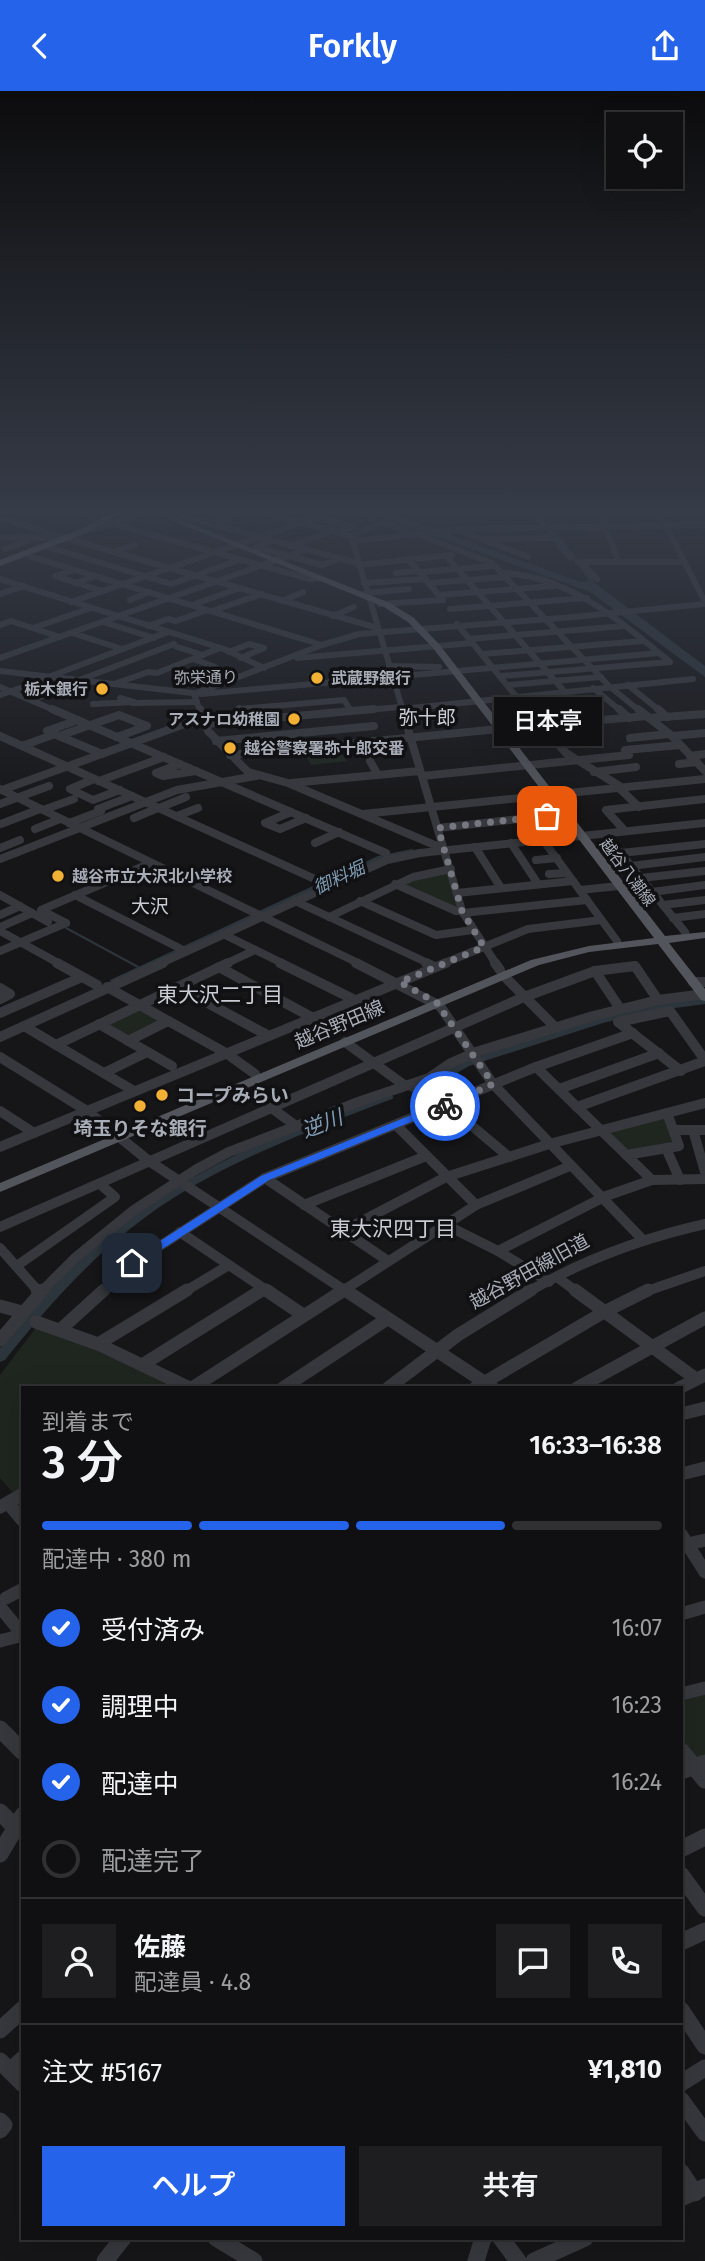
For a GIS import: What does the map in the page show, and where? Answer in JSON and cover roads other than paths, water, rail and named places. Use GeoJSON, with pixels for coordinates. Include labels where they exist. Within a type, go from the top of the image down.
{"type":"FeatureCollection","features":[{"type":"Feature","properties":{"kind":"main road","name":"越谷八潮線"},"geometry":{"type":"LineString","coordinates":[[402,615],[419,627],[436,646],[659,938],[703,991]]}},
{"type":"Feature","properties":{"kind":"main road","name":"越谷野田線"},"geometry":{"type":"LineString","coordinates":[[0,1188],[255,1074],[557,951],[617,941],[659,938],[685,932],[705,932]]}},
{"type":"Feature","properties":{"kind":"main road","name":"越谷野田線"},"geometry":{"type":"LineString","coordinates":[[502,973],[575,951],[705,932]]}},
{"type":"Feature","properties":{"kind":"main road","name":"越谷野田線"},"geometry":{"type":"LineString","coordinates":[[0,1181],[118,1136],[345,1042],[434,1001]]}},
{"type":"Feature","properties":{"kind":"street"},"geometry":{"type":"LineString","coordinates":[[33,628],[70,615]]}},
{"type":"Feature","properties":{"kind":"street"},"geometry":{"type":"LineString","coordinates":[[137,622],[158,615]]}},
{"type":"Feature","properties":{"kind":"street"},"geometry":{"type":"LineString","coordinates":[[148,626],[167,619],[176,621],[195,615]]}},
{"type":"Feature","properties":{"kind":"street"},"geometry":{"type":"LineString","coordinates":[[223,615],[322,645]]}},
{"type":"Feature","properties":{"kind":"street"},"geometry":{"type":"LineString","coordinates":[[374,615],[463,912],[502,973],[555,1027]]}},
{"type":"Feature","properties":{"kind":"street"},"geometry":{"type":"LineString","coordinates":[[454,615],[471,641],[552,740],[620,788],[639,807]]}},
{"type":"Feature","properties":{"kind":"street"},"geometry":{"type":"LineString","coordinates":[[498,615],[564,691]]}},
{"type":"Feature","properties":{"kind":"street"},"geometry":{"type":"LineString","coordinates":[[559,617],[575,615]]}},
{"type":"Feature","properties":{"kind":"street"},"geometry":{"type":"LineString","coordinates":[[93,704],[160,703],[196,698],[212,688],[322,645],[378,629],[591,615]]}},
{"type":"Feature","properties":{"kind":"street"},"geometry":{"type":"LineString","coordinates":[[501,676],[670,662],[609,615]]}},
{"type":"Feature","properties":{"kind":"street"},"geometry":{"type":"LineString","coordinates":[[0,658],[118,616],[225,651],[264,667]]}},
{"type":"Feature","properties":{"kind":"street"},"geometry":{"type":"LineString","coordinates":[[333,616],[378,629]]}},
{"type":"Feature","properties":{"kind":"street"},"geometry":{"type":"LineString","coordinates":[[545,617],[610,687],[670,735],[705,771]]}},
{"type":"Feature","properties":{"kind":"street"},"geometry":{"type":"LineString","coordinates":[[0,625],[11,621],[60,637]]}},
{"type":"Feature","properties":{"kind":"street"},"geometry":{"type":"LineString","coordinates":[[80,680],[174,644],[103,622]]}},
{"type":"Feature","properties":{"kind":"street"},"geometry":{"type":"LineString","coordinates":[[286,659],[624,626]]}},
{"type":"Feature","properties":{"kind":"street"},"geometry":{"type":"LineString","coordinates":[[0,695],[168,632]]}},
{"type":"Feature","properties":{"kind":"street"},"geometry":{"type":"LineString","coordinates":[[254,641],[278,632]]}},
{"type":"Feature","properties":{"kind":"street"},"geometry":{"type":"LineString","coordinates":[[72,633],[122,649]]}},
{"type":"Feature","properties":{"kind":"street"},"geometry":{"type":"LineString","coordinates":[[482,654],[643,641]]}},
{"type":"Feature","properties":{"kind":"street"},"geometry":{"type":"LineString","coordinates":[[114,685],[148,672],[157,673],[203,655],[249,644],[264,648],[241,658]]}},
{"type":"Feature","properties":{"kind":"street"},"geometry":{"type":"LineString","coordinates":[[177,647],[203,655]]}},
{"type":"Feature","properties":{"kind":"street"},"geometry":{"type":"LineString","coordinates":[[211,658],[225,651]]}},
{"type":"Feature","properties":{"kind":"street","name":"弥栄通り"},"geometry":{"type":"LineString","coordinates":[[2,672],[80,680],[196,698],[311,682],[659,653]]}},
{"type":"Feature","properties":{"kind":"street"},"geometry":{"type":"LineString","coordinates":[[193,659],[214,666],[235,679]]}},
{"type":"Feature","properties":{"kind":"street"},"geometry":{"type":"LineString","coordinates":[[647,664],[666,681]]}},
{"type":"Feature","properties":{"kind":"street"},"geometry":{"type":"LineString","coordinates":[[389,666],[454,669]]}},
{"type":"Feature","properties":{"kind":"street"},"geometry":{"type":"LineString","coordinates":[[508,685],[601,677]]}},
{"type":"Feature","properties":{"kind":"street"},"geometry":{"type":"LineString","coordinates":[[244,721],[239,709],[259,713],[332,707],[352,711],[402,708],[693,679]]}},
{"type":"Feature","properties":{"kind":"street"},"geometry":{"type":"LineString","coordinates":[[198,682],[212,688]]}},
{"type":"Feature","properties":{"kind":"street"},"geometry":{"type":"LineString","coordinates":[[311,682],[332,707]]}},
{"type":"Feature","properties":{"kind":"street"},"geometry":{"type":"LineString","coordinates":[[300,685],[306,696]]}},
{"type":"Feature","properties":{"kind":"street"},"geometry":{"type":"LineString","coordinates":[[628,685],[667,716]]}},
{"type":"Feature","properties":{"kind":"street"},"geometry":{"type":"LineString","coordinates":[[0,687],[386,853]]}},
{"type":"Feature","properties":{"kind":"street"},"geometry":{"type":"LineString","coordinates":[[27,698],[46,688]]}},
{"type":"Feature","properties":{"kind":"street"},"geometry":{"type":"LineString","coordinates":[[593,688],[629,718]]}},
{"type":"Feature","properties":{"kind":"street"},"geometry":{"type":"LineString","coordinates":[[27,698],[55,692]]}},
{"type":"Feature","properties":{"kind":"street"},"geometry":{"type":"LineString","coordinates":[[160,703],[165,692]]}},
{"type":"Feature","properties":{"kind":"street"},"geometry":{"type":"LineString","coordinates":[[120,698],[134,700],[132,703]]}},
{"type":"Feature","properties":{"kind":"street"},"geometry":{"type":"LineString","coordinates":[[196,698],[216,741],[248,772],[288,783],[443,847]]}},
{"type":"Feature","properties":{"kind":"street"},"geometry":{"type":"LineString","coordinates":[[76,719],[47,731],[98,756],[205,720],[244,721],[259,713],[332,707],[344,699],[369,741]]}},
{"type":"Feature","properties":{"kind":"street"},"geometry":{"type":"LineString","coordinates":[[509,704],[523,703]]}},
{"type":"Feature","properties":{"kind":"street"},"geometry":{"type":"LineString","coordinates":[[555,724],[705,713]]}},
{"type":"Feature","properties":{"kind":"street"},"geometry":{"type":"LineString","coordinates":[[22,746],[119,715],[146,726],[117,737]]}},
{"type":"Feature","properties":{"kind":"street"},"geometry":{"type":"LineString","coordinates":[[42,729],[76,719]]}},
{"type":"Feature","properties":{"kind":"street"},"geometry":{"type":"LineString","coordinates":[[216,741],[374,726]]}},
{"type":"Feature","properties":{"kind":"street"},"geometry":{"type":"LineString","coordinates":[[230,755],[499,729]]}},
{"type":"Feature","properties":{"kind":"street"},"geometry":{"type":"LineString","coordinates":[[630,738],[705,733]]}},
{"type":"Feature","properties":{"kind":"street"},"geometry":{"type":"LineString","coordinates":[[0,736],[324,883]]}},
{"type":"Feature","properties":{"kind":"street"},"geometry":{"type":"LineString","coordinates":[[288,783],[529,767],[629,755],[625,750],[680,745]]}},
{"type":"Feature","properties":{"kind":"street"},"geometry":{"type":"LineString","coordinates":[[690,756],[705,754]]}},
{"type":"Feature","properties":{"kind":"street"},"geometry":{"type":"LineString","coordinates":[[1,790],[100,760],[98,756]]}},
{"type":"Feature","properties":{"kind":"street"},"geometry":{"type":"LineString","coordinates":[[77,799],[70,789],[100,782],[164,757]]}},
{"type":"Feature","properties":{"kind":"street"},"geometry":{"type":"LineString","coordinates":[[370,761],[378,775]]}},
{"type":"Feature","properties":{"kind":"street"},"geometry":{"type":"LineString","coordinates":[[679,764],[697,762]]}},
{"type":"Feature","properties":{"kind":"street"},"geometry":{"type":"LineString","coordinates":[[180,764],[156,773],[163,776],[198,771]]}},
{"type":"Feature","properties":{"kind":"street"},"geometry":{"type":"LineString","coordinates":[[594,772],[636,767]]}},
{"type":"Feature","properties":{"kind":"street"},"geometry":{"type":"LineString","coordinates":[[1,858],[177,790],[261,775]]}},
{"type":"Feature","properties":{"kind":"street"},"geometry":{"type":"LineString","coordinates":[[435,819],[514,799],[705,779]]}},
{"type":"Feature","properties":{"kind":"street"},"geometry":{"type":"LineString","coordinates":[[1,824],[77,799],[100,782]]}},
{"type":"Feature","properties":{"kind":"street"},"geometry":{"type":"LineString","coordinates":[[1,790],[400,982],[434,1001],[493,1084],[642,1239]]}},
{"type":"Feature","properties":{"kind":"street"},"geometry":{"type":"LineString","coordinates":[[77,799],[93,800],[120,790]]}},
{"type":"Feature","properties":{"kind":"street"},"geometry":{"type":"LineString","coordinates":[[0,804],[53,794]]}},
{"type":"Feature","properties":{"kind":"street"},"geometry":{"type":"LineString","coordinates":[[69,823],[132,796]]}},
{"type":"Feature","properties":{"kind":"street"},"geometry":{"type":"LineString","coordinates":[[134,818],[186,797]]}},
{"type":"Feature","properties":{"kind":"street"},"geometry":{"type":"LineString","coordinates":[[514,799],[532,821]]}},
{"type":"Feature","properties":{"kind":"street"},"geometry":{"type":"LineString","coordinates":[[623,829],[606,810],[705,799]]}},
{"type":"Feature","properties":{"kind":"street"},"geometry":{"type":"LineString","coordinates":[[177,816],[198,808]]}},
{"type":"Feature","properties":{"kind":"street"},"geometry":{"type":"LineString","coordinates":[[291,811],[265,823],[279,829],[306,818]]}},
{"type":"Feature","properties":{"kind":"street"},"geometry":{"type":"LineString","coordinates":[[362,814],[532,821],[564,814]]}},
{"type":"Feature","properties":{"kind":"street"},"geometry":{"type":"LineString","coordinates":[[435,819],[449,818]]}},
{"type":"Feature","properties":{"kind":"street"},"geometry":{"type":"LineString","coordinates":[[35,829],[60,819]]}},
{"type":"Feature","properties":{"kind":"street"},"geometry":{"type":"LineString","coordinates":[[0,1037],[18,1026],[386,853],[705,823]]}},
{"type":"Feature","properties":{"kind":"street"},"geometry":{"type":"LineString","coordinates":[[678,826],[705,857]]}},
{"type":"Feature","properties":{"kind":"street"},"geometry":{"type":"LineString","coordinates":[[102,986],[137,966],[223,934],[257,914],[295,901],[324,883],[387,860],[443,847],[475,847],[579,834],[605,834],[623,829]]}},
{"type":"Feature","properties":{"kind":"street"},"geometry":{"type":"LineString","coordinates":[[315,843],[339,832]]}},
{"type":"Feature","properties":{"kind":"street"},"geometry":{"type":"LineString","coordinates":[[605,834],[685,932]]}},
{"type":"Feature","properties":{"kind":"street"},"geometry":{"type":"LineString","coordinates":[[0,848],[20,840]]}},
{"type":"Feature","properties":{"kind":"street"},"geometry":{"type":"LineString","coordinates":[[543,840],[602,915],[617,941]]}},
{"type":"Feature","properties":{"kind":"street"},"geometry":{"type":"LineString","coordinates":[[511,843],[538,884]]}},
{"type":"Feature","properties":{"kind":"street"},"geometry":{"type":"LineString","coordinates":[[621,853],[705,844]]}},
{"type":"Feature","properties":{"kind":"street"},"geometry":{"type":"LineString","coordinates":[[475,847],[501,888]]}},
{"type":"Feature","properties":{"kind":"street"},"geometry":{"type":"LineString","coordinates":[[631,866],[705,857]]}},
{"type":"Feature","properties":{"kind":"street"},"geometry":{"type":"LineString","coordinates":[[539,863],[558,861]]}},
{"type":"Feature","properties":{"kind":"street"},"geometry":{"type":"LineString","coordinates":[[0,951],[66,923],[41,910],[151,863]]}},
{"type":"Feature","properties":{"kind":"street"},"geometry":{"type":"LineString","coordinates":[[329,917],[395,884],[426,873],[451,869]]}},
{"type":"Feature","properties":{"kind":"street"},"geometry":{"type":"LineString","coordinates":[[641,878],[705,871]]}},
{"type":"Feature","properties":{"kind":"street"},"geometry":{"type":"LineString","coordinates":[[549,874],[567,873]]}},
{"type":"Feature","properties":{"kind":"street"},"geometry":{"type":"LineString","coordinates":[[457,893],[573,881]]}},
{"type":"Feature","properties":{"kind":"street"},"geometry":{"type":"LineString","coordinates":[[395,884],[463,912],[587,899]]}},
{"type":"Feature","properties":{"kind":"street"},"geometry":{"type":"LineString","coordinates":[[652,892],[705,885]]}},
{"type":"Feature","properties":{"kind":"street"},"geometry":{"type":"LineString","coordinates":[[580,890],[619,886]]}},
{"type":"Feature","properties":{"kind":"street"},"geometry":{"type":"LineString","coordinates":[[75,895],[181,949]]}},
{"type":"Feature","properties":{"kind":"street"},"geometry":{"type":"LineString","coordinates":[[2,899],[57,926]]}},
{"type":"Feature","properties":{"kind":"street"},"geometry":{"type":"LineString","coordinates":[[663,905],[705,900]]}},
{"type":"Feature","properties":{"kind":"street"},"geometry":{"type":"LineString","coordinates":[[295,901],[435,967]]}},
{"type":"Feature","properties":{"kind":"street"},"geometry":{"type":"LineString","coordinates":[[360,901],[436,935],[473,930]]}},
{"type":"Feature","properties":{"kind":"street"},"geometry":{"type":"LineString","coordinates":[[0,915],[20,906]]}},
{"type":"Feature","properties":{"kind":"street"},"geometry":{"type":"LineString","coordinates":[[32,913],[0,929],[20,943],[226,1053],[255,1074]]}},
{"type":"Feature","properties":{"kind":"street"},"geometry":{"type":"LineString","coordinates":[[673,918],[705,914]]}},
{"type":"Feature","properties":{"kind":"street"},"geometry":{"type":"LineString","coordinates":[[0,1147],[528,929],[602,915]]}},
{"type":"Feature","properties":{"kind":"street"},"geometry":{"type":"LineString","coordinates":[[223,934],[355,1000]]}},
{"type":"Feature","properties":{"kind":"street"},"geometry":{"type":"LineString","coordinates":[[56,1045],[255,950]]}},
{"type":"Feature","properties":{"kind":"street"},"geometry":{"type":"LineString","coordinates":[[0,1227],[524,997],[595,971],[635,966],[658,1000]]}},
{"type":"Feature","properties":{"kind":"street"},"geometry":{"type":"LineString","coordinates":[[219,967],[313,1018]]}},
{"type":"Feature","properties":{"kind":"street"},"geometry":{"type":"LineString","coordinates":[[595,971],[619,1007]]}},
{"type":"Feature","properties":{"kind":"street"},"geometry":{"type":"LineString","coordinates":[[0,1015],[82,977]]}},
{"type":"Feature","properties":{"kind":"street"},"geometry":{"type":"LineString","coordinates":[[178,986],[269,1036]]}},
{"type":"Feature","properties":{"kind":"street"},"geometry":{"type":"LineString","coordinates":[[0,988],[10,994],[0,999]]}},
{"type":"Feature","properties":{"kind":"street"},"geometry":{"type":"LineString","coordinates":[[0,1340],[40,1293],[98,1240],[230,1152],[356,1100],[429,1078],[446,1066],[475,1058],[555,1027],[619,1007],[703,991]]}},
{"type":"Feature","properties":{"kind":"street"},"geometry":{"type":"LineString","coordinates":[[577,1107],[681,1070],[705,1060],[670,1011],[618,1022],[681,1070]]}},
{"type":"Feature","properties":{"kind":"street"},"geometry":{"type":"LineString","coordinates":[[0,1015],[134,1091]]}},
{"type":"Feature","properties":{"kind":"street"},"geometry":{"type":"LineString","coordinates":[[128,1041],[168,1021]]}},
{"type":"Feature","properties":{"kind":"street"},"geometry":{"type":"LineString","coordinates":[[99,1024],[172,1066]]}},
{"type":"Feature","properties":{"kind":"street"},"geometry":{"type":"LineString","coordinates":[[0,1030],[18,1026]]}},
{"type":"Feature","properties":{"kind":"street"},"geometry":{"type":"LineString","coordinates":[[60,1330],[132,1263],[265,1178],[536,1067],[633,1033]]}},
{"type":"Feature","properties":{"kind":"street"},"geometry":{"type":"LineString","coordinates":[[345,1042],[404,1085]]}},
{"type":"Feature","properties":{"kind":"street"},"geometry":{"type":"LineString","coordinates":[[104,1073],[147,1052]]}},
{"type":"Feature","properties":{"kind":"street"},"geometry":{"type":"LineString","coordinates":[[559,1089],[659,1053]]}},
{"type":"Feature","properties":{"kind":"street"},"geometry":{"type":"LineString","coordinates":[[0,1057],[86,1111],[149,1161],[484,1386],[604,1312],[658,1285],[705,1271]]}},
{"type":"Feature","properties":{"kind":"street"},"geometry":{"type":"LineString","coordinates":[[536,1067],[652,1180]]}},
{"type":"Feature","properties":{"kind":"street"},"geometry":{"type":"LineString","coordinates":[[343,1231],[446,1177],[549,1144],[705,1103]]}},
{"type":"Feature","properties":{"kind":"street"},"geometry":{"type":"LineString","coordinates":[[447,1105],[509,1157]]}},
{"type":"Feature","properties":{"kind":"street"},"geometry":{"type":"LineString","coordinates":[[273,1109],[296,1126]]}},
{"type":"Feature","properties":{"kind":"street"},"geometry":{"type":"LineString","coordinates":[[0,1111],[34,1133]]}},
{"type":"Feature","properties":{"kind":"street"},"geometry":{"type":"LineString","coordinates":[[626,1155],[679,1146],[667,1113]]}},
{"type":"Feature","properties":{"kind":"street"},"geometry":{"type":"LineString","coordinates":[[397,1126],[476,1206]]}},
{"type":"Feature","properties":{"kind":"street"},"geometry":{"type":"LineString","coordinates":[[674,1130],[705,1130]]}},
{"type":"Feature","properties":{"kind":"street"},"geometry":{"type":"LineString","coordinates":[[693,1130],[705,1173]]}},
{"type":"Feature","properties":{"kind":"street"},"geometry":{"type":"LineString","coordinates":[[666,1148],[680,1180]]}},
{"type":"Feature","properties":{"kind":"street"},"geometry":{"type":"LineString","coordinates":[[304,1205],[426,1156]]}},
{"type":"Feature","properties":{"kind":"street"},"geometry":{"type":"LineString","coordinates":[[194,1386],[476,1206],[570,1166]]}},
{"type":"Feature","properties":{"kind":"street"},"geometry":{"type":"LineString","coordinates":[[265,1178],[388,1261]]}},
{"type":"Feature","properties":{"kind":"street"},"geometry":{"type":"LineString","coordinates":[[498,1251],[601,1198],[652,1180],[705,1179]]}},
{"type":"Feature","properties":{"kind":"street"},"geometry":{"type":"LineString","coordinates":[[18,1265],[116,1197],[100,1184]]}},
{"type":"Feature","properties":{"kind":"street","name":"越谷野田線旧道"},"geometry":{"type":"LineString","coordinates":[[391,1386],[435,1351],[553,1280],[642,1239],[705,1224]]}},
{"type":"Feature","properties":{"kind":"street"},"geometry":{"type":"LineString","coordinates":[[446,1225],[553,1280],[701,1377]]}},
{"type":"Feature","properties":{"kind":"street"},"geometry":{"type":"LineString","coordinates":[[180,1232],[303,1315]]}},
{"type":"Feature","properties":{"kind":"street"},"geometry":{"type":"LineString","coordinates":[[0,1248],[18,1265],[40,1293]]}},
{"type":"Feature","properties":{"kind":"street"},"geometry":{"type":"LineString","coordinates":[[98,1344],[229,1265]]}},
{"type":"Feature","properties":{"kind":"street"},"geometry":{"type":"LineString","coordinates":[[142,1365],[264,1289]]}},
{"type":"Feature","properties":{"kind":"street"},"geometry":{"type":"LineString","coordinates":[[0,1306],[22,1312]]}},
{"type":"Feature","properties":{"kind":"street"},"geometry":{"type":"LineString","coordinates":[[581,1386],[705,1318]]}},
{"type":"Feature","properties":{"kind":"street"},"geometry":{"type":"LineString","coordinates":[[286,1386],[387,1319]]}},
{"type":"Feature","properties":{"kind":"street"},"geometry":{"type":"LineString","coordinates":[[36,1322],[98,1344],[187,1386]]}},
{"type":"Feature","properties":{"kind":"street"},"geometry":{"type":"LineString","coordinates":[[683,1386],[701,1377]]}},
{"type":"Feature","properties":{"kind":"street"},"geometry":{"type":"LineString","coordinates":[[683,1414],[705,1408]]}},
{"type":"Feature","properties":{"kind":"street"},"geometry":{"type":"LineString","coordinates":[[683,1474],[705,1468]]}},
{"type":"Feature","properties":{"kind":"street"},"geometry":{"type":"LineString","coordinates":[[21,1495],[4,1505],[21,1519]]}},
{"type":"Feature","properties":{"kind":"street"},"geometry":{"type":"LineString","coordinates":[[683,1541],[705,1540]]}},
{"type":"Feature","properties":{"kind":"street"},"geometry":{"type":"LineString","coordinates":[[683,1541],[705,1572]]}},
{"type":"Feature","properties":{"kind":"street"},"geometry":{"type":"LineString","coordinates":[[21,1590],[3,1602],[21,1632]]}},
{"type":"Feature","properties":{"kind":"street"},"geometry":{"type":"LineString","coordinates":[[683,1613],[705,1607]]}},
{"type":"Feature","properties":{"kind":"street"},"geometry":{"type":"LineString","coordinates":[[0,1641],[21,1636]]}},
{"type":"Feature","properties":{"kind":"street"},"geometry":{"type":"LineString","coordinates":[[683,1694],[705,1688]]}},
{"type":"Feature","properties":{"kind":"street"},"geometry":{"type":"LineString","coordinates":[[0,1729],[21,1750]]}},
{"type":"Feature","properties":{"kind":"street"},"geometry":{"type":"LineString","coordinates":[[693,1767],[705,1780]]}},
{"type":"Feature","properties":{"kind":"street"},"geometry":{"type":"LineString","coordinates":[[0,1812],[19,1821],[0,1854]]}},
{"type":"Feature","properties":{"kind":"street"},"geometry":{"type":"LineString","coordinates":[[683,1848],[705,1837]]}},
{"type":"Feature","properties":{"kind":"street"},"geometry":{"type":"LineString","coordinates":[[683,1878],[705,1908]]}},
{"type":"Feature","properties":{"kind":"street"},"geometry":{"type":"LineString","coordinates":[[683,1941],[705,1931]]}},
{"type":"Feature","properties":{"kind":"street"},"geometry":{"type":"LineString","coordinates":[[0,2030],[21,2011]]}},
{"type":"Feature","properties":{"kind":"street"},"geometry":{"type":"LineString","coordinates":[[684,2021],[705,2046]]}},
{"type":"Feature","properties":{"kind":"street"},"geometry":{"type":"LineString","coordinates":[[683,2082],[705,2068]]}},
{"type":"Feature","properties":{"kind":"street"},"geometry":{"type":"LineString","coordinates":[[683,2103],[705,2133]]}},
{"type":"Feature","properties":{"kind":"street"},"geometry":{"type":"LineString","coordinates":[[0,2121],[4,2125],[0,2130]]}},
{"type":"Feature","properties":{"kind":"street"},"geometry":{"type":"LineString","coordinates":[[683,2175],[694,2193]]}},
{"type":"Feature","properties":{"kind":"street"},"geometry":{"type":"LineString","coordinates":[[104,2261],[122,2240]]}},
{"type":"Feature","properties":{"kind":"street"},"geometry":{"type":"LineString","coordinates":[[219,2240],[254,2261]]}},
{"type":"Feature","properties":{"kind":"street"},"geometry":{"type":"LineString","coordinates":[[476,2261],[482,2240]]}},
{"type":"Feature","properties":{"kind":"street"},"geometry":{"type":"LineString","coordinates":[[502,2240],[518,2261]]}},
{"type":"Feature","properties":{"kind":"street"},"geometry":{"type":"LineString","coordinates":[[534,2261],[580,2240]]}},
{"type":"Feature","properties":{"kind":"waterway","name":"御料堀"},"geometry":{"type":"LineString","coordinates":[[115,980],[381,858],[412,852]]}},
{"type":"Feature","properties":{"kind":"waterway"},"geometry":{"type":"LineString","coordinates":[[66,928],[140,968]]}},
{"type":"Feature","properties":{"kind":"waterway","name":"逆川"},"geometry":{"type":"LineString","coordinates":[[412,1089],[434,1082],[465,1064],[600,1020],[653,1008],[705,1001]]}},
{"type":"Feature","properties":{"kind":"waterway","name":"逆川"},"geometry":{"type":"LineString","coordinates":[[0,1357],[55,1291],[96,1251],[141,1214],[219,1167],[388,1097]]}},
{"type":"Feature","properties":{"kind":"place","name":"武蔵野銀行"},"geometry":{"type":"Point","coordinates":[317,678]}},
{"type":"Feature","properties":{"kind":"place","name":"栃木銀行"},"geometry":{"type":"Point","coordinates":[102,689]}},
{"type":"Feature","properties":{"kind":"place","name":"アスナロ幼稚園"},"geometry":{"type":"Point","coordinates":[294,719]}},
{"type":"Feature","properties":{"kind":"place","name":"越谷警察署弥十郎交番"},"geometry":{"type":"Point","coordinates":[230,748]}},
{"type":"Feature","properties":{"kind":"place","name":"日本亭"},"geometry":{"type":"Point","coordinates":[547,816]}},
{"type":"Feature","properties":{"kind":"place","name":"越谷市立大沢北小学校"},"geometry":{"type":"Point","coordinates":[58,876]}},
{"type":"Feature","properties":{"kind":"place","name":"コープみらい"},"geometry":{"type":"Point","coordinates":[162,1095]}},
{"type":"Feature","properties":{"kind":"place","name":"埼玉りそな銀行"},"geometry":{"type":"Point","coordinates":[140,1106]}},
{"type":"Feature","properties":{"kind":"district","name":"弥十郎"},"geometry":{"type":"Point","coordinates":[427,717]}},
{"type":"Feature","properties":{"kind":"district","name":"大沢"},"geometry":{"type":"Point","coordinates":[150,906]}},
{"type":"Feature","properties":{"kind":"district","name":"東大沢二丁目"},"geometry":{"type":"Point","coordinates":[220,995]}},
{"type":"Feature","properties":{"kind":"district","name":"東大沢四丁目"},"geometry":{"type":"Point","coordinates":[393,1229]}}]}
